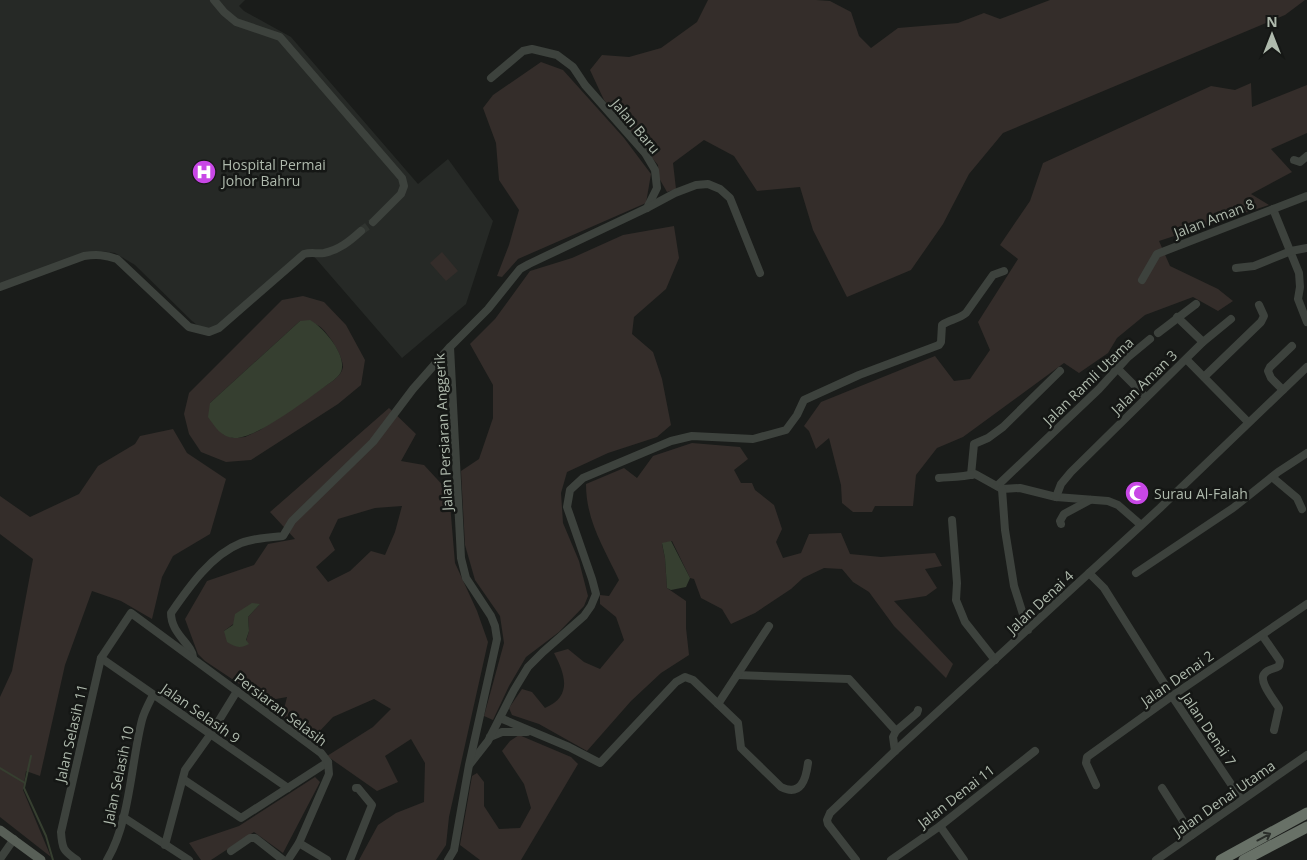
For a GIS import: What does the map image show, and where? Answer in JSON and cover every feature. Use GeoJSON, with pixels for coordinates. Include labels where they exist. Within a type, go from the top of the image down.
{"type":"FeatureCollection","features":[{"type":"Feature","properties":{"kind":"highway"},"geometry":{"type":"LineString","coordinates":[[1221,860],[1307,813]]}},
{"type":"Feature","properties":{"kind":"highway"},"geometry":{"type":"LineString","coordinates":[[1244,860],[1307,827]]}},
{"type":"Feature","properties":{"kind":"main road"},"geometry":{"type":"LineString","coordinates":[[0,830],[41,860]]}},
{"type":"Feature","properties":{"kind":"street"},"geometry":{"type":"LineString","coordinates":[[214,0],[236,22],[280,37],[402,178],[404,186],[401,194],[373,222]]}},
{"type":"Feature","properties":{"kind":"street","name":"Jalan Baru"},"geometry":{"type":"LineString","coordinates":[[492,78],[523,51],[532,49],[557,55],[574,67],[585,85],[645,153],[655,170],[656,188],[648,208]]}},
{"type":"Feature","properties":{"kind":"street"},"geometry":{"type":"LineString","coordinates":[[1294,160],[1300,162],[1307,156]]}},
{"type":"Feature","properties":{"kind":"street","name":"Jalan Persiaran Anggerik"},"geometry":{"type":"LineString","coordinates":[[448,860],[454,850],[469,766],[497,639],[491,616],[466,578],[461,558],[450,346],[488,309],[520,269],[648,208],[675,193],[696,185],[708,184],[720,189],[730,198],[760,273]]}},
{"type":"Feature","properties":{"kind":"street","name":"Jalan Aman 8"},"geometry":{"type":"LineString","coordinates":[[1142,280],[1157,254],[1307,196]]}},
{"type":"Feature","properties":{"kind":"street"},"geometry":{"type":"LineString","coordinates":[[1274,209],[1299,273],[1300,287],[1298,298],[1307,322]]}},
{"type":"Feature","properties":{"kind":"street"},"geometry":{"type":"LineString","coordinates":[[0,287],[84,256],[106,255],[117,259],[189,328],[209,332],[218,328],[304,254],[311,252],[321,254],[332,251],[346,245],[361,231]]}},
{"type":"Feature","properties":{"kind":"street"},"geometry":{"type":"LineString","coordinates":[[1236,268],[1254,266],[1291,251],[1307,248]]}},
{"type":"Feature","properties":{"kind":"street"},"geometry":{"type":"LineString","coordinates":[[469,766],[490,737],[528,668],[542,652],[584,616],[594,600],[596,594],[592,579],[567,507],[570,490],[583,478],[671,440],[692,436],[753,439],[786,430],[797,415],[804,400],[859,375],[939,345],[941,342],[942,325],[966,313],[993,275],[1004,271]]}},
{"type":"Feature","properties":{"kind":"street"},"geometry":{"type":"LineString","coordinates":[[1158,333],[1196,304]]}},
{"type":"Feature","properties":{"kind":"street"},"geometry":{"type":"LineString","coordinates":[[1204,377],[1261,322],[1264,316],[1259,305]]}},
{"type":"Feature","properties":{"kind":"street"},"geometry":{"type":"LineString","coordinates":[[1177,317],[1203,342]]}},
{"type":"Feature","properties":{"kind":"street","name":"Jalan Aman 3"},"geometry":{"type":"LineString","coordinates":[[1056,497],[1062,482],[1146,397],[1187,360],[1203,342],[1230,319]]}},
{"type":"Feature","properties":{"kind":"street","name":"Jalan Ramli Utama"},"geometry":{"type":"LineString","coordinates":[[999,488],[1043,441],[1099,389],[1117,368],[1150,339]]}},
{"type":"Feature","properties":{"kind":"street"},"geometry":{"type":"LineString","coordinates":[[192,658],[192,652],[176,631],[171,618],[171,613],[188,588],[225,552],[242,542],[283,536],[292,521],[373,442],[413,389],[450,346]]}},
{"type":"Feature","properties":{"kind":"street"},"geometry":{"type":"LineString","coordinates":[[1283,390],[1268,371],[1292,346]]}},
{"type":"Feature","properties":{"kind":"street"},"geometry":{"type":"LineString","coordinates":[[1187,360],[1248,422]]}},
{"type":"Feature","properties":{"kind":"street","name":"Jalan Denai 4"},"geometry":{"type":"LineString","coordinates":[[856,860],[828,824],[828,816],[895,751],[1141,525],[1307,367]]}},
{"type":"Feature","properties":{"kind":"street"},"geometry":{"type":"LineString","coordinates":[[1117,368],[1146,397]]}},
{"type":"Feature","properties":{"kind":"street"},"geometry":{"type":"LineString","coordinates":[[971,475],[974,444],[988,438],[1003,427],[1060,371]]}},
{"type":"Feature","properties":{"kind":"street"},"geometry":{"type":"LineString","coordinates":[[1136,573],[1233,508],[1272,477],[1307,453]]}},
{"type":"Feature","properties":{"kind":"street"},"geometry":{"type":"LineString","coordinates":[[939,478],[979,475],[999,488],[1020,488],[1056,497],[1108,501],[1118,505],[1141,525]]}},
{"type":"Feature","properties":{"kind":"street"},"geometry":{"type":"LineString","coordinates":[[1272,477],[1297,498],[1302,509]]}},
{"type":"Feature","properties":{"kind":"street"},"geometry":{"type":"LineString","coordinates":[[999,488],[1014,586],[1028,630]]}},
{"type":"Feature","properties":{"kind":"street"},"geometry":{"type":"LineString","coordinates":[[1061,524],[1060,521],[1064,514],[1092,500]]}},
{"type":"Feature","properties":{"kind":"street"},"geometry":{"type":"LineString","coordinates":[[952,520],[957,583],[956,600],[966,622],[995,660]]}},
{"type":"Feature","properties":{"kind":"street","name":"Jalan Denai 7"},"geometry":{"type":"LineString","coordinates":[[1089,573],[1104,588],[1172,696],[1241,799]]}},
{"type":"Feature","properties":{"kind":"street","name":"Jalan Denai 2"},"geometry":{"type":"LineString","coordinates":[[1096,785],[1086,762],[1087,757],[1172,696],[1307,604]]}},
{"type":"Feature","properties":{"kind":"street","name":"Persiaran Selasih"},"geometry":{"type":"LineString","coordinates":[[131,613],[321,753],[328,762],[330,774],[298,843],[288,860]]}},
{"type":"Feature","properties":{"kind":"street","name":"Jalan Selasih 11"},"geometry":{"type":"LineString","coordinates":[[76,860],[65,852],[62,843],[62,832],[101,658],[131,613]]}},
{"type":"Feature","properties":{"kind":"street"},"geometry":{"type":"LineString","coordinates":[[718,704],[769,626]]}},
{"type":"Feature","properties":{"kind":"street"},"geometry":{"type":"LineString","coordinates":[[1262,635],[1280,661],[1279,666],[1266,671],[1262,676],[1262,682],[1279,708],[1274,730]]}},
{"type":"Feature","properties":{"kind":"street","name":"Jalan Selasih 9"},"geometry":{"type":"LineString","coordinates":[[101,658],[288,788]]}},
{"type":"Feature","properties":{"kind":"street"},"geometry":{"type":"LineString","coordinates":[[737,675],[849,678],[896,731]]}},
{"type":"Feature","properties":{"kind":"street"},"geometry":{"type":"LineString","coordinates":[[500,718],[600,763],[676,682],[682,678],[688,678],[693,680],[738,723],[740,744],[744,751],[781,787],[789,791],[794,791],[798,788],[806,776],[808,763]]}},
{"type":"Feature","properties":{"kind":"street"},"geometry":{"type":"LineString","coordinates":[[165,845],[185,770],[237,691]]}},
{"type":"Feature","properties":{"kind":"street","name":"Jalan Selasih 10"},"geometry":{"type":"LineString","coordinates":[[107,860],[114,849],[123,817],[142,718],[153,695]]}},
{"type":"Feature","properties":{"kind":"street"},"geometry":{"type":"LineString","coordinates":[[895,751],[893,737],[896,731],[918,710]]}},
{"type":"Feature","properties":{"kind":"street"},"geometry":{"type":"LineString","coordinates":[[490,737],[502,732],[532,732]]}},
{"type":"Feature","properties":{"kind":"street","name":"Jalan Denai 11"},"geometry":{"type":"LineString","coordinates":[[891,860],[940,826],[1035,751]]}},
{"type":"Feature","properties":{"kind":"street","name":"Jalan Denai Utama"},"geometry":{"type":"LineString","coordinates":[[1156,860],[1241,799],[1307,755]]}},
{"type":"Feature","properties":{"kind":"street"},"geometry":{"type":"LineString","coordinates":[[183,778],[242,818],[328,762]]}},
{"type":"Feature","properties":{"kind":"street"},"geometry":{"type":"LineString","coordinates":[[350,860],[372,805],[356,788]]}},
{"type":"Feature","properties":{"kind":"street"},"geometry":{"type":"LineString","coordinates":[[1162,788],[1192,835]]}},
{"type":"Feature","properties":{"kind":"street"},"geometry":{"type":"LineString","coordinates":[[123,817],[189,860]]}},
{"type":"Feature","properties":{"kind":"street"},"geometry":{"type":"LineString","coordinates":[[940,826],[964,860]]}},
{"type":"Feature","properties":{"kind":"street"},"geometry":{"type":"LineString","coordinates":[[231,851],[250,838],[255,838],[283,860]]}},
{"type":"Feature","properties":{"kind":"street"},"geometry":{"type":"LineString","coordinates":[[0,859],[14,840]]}},
{"type":"Feature","properties":{"kind":"street"},"geometry":{"type":"LineString","coordinates":[[298,843],[327,860]]}},
{"type":"Feature","properties":{"kind":"shaded area","name":"Hospital Permai Johor Bahru"},"geometry":{"type":"Polygon","coordinates":[[[0,0],[245,0],[239,6],[244,11],[291,37],[418,184],[448,159],[493,221],[466,304],[402,358],[311,253],[215,328],[201,328],[135,265],[115,253],[100,251],[0,284],[0,0]]]}},
{"type":"Feature","properties":{"kind":"shaded area"},"geometry":{"type":"Polygon","coordinates":[[[708,0],[830,1],[851,12],[859,36],[871,48],[898,28],[958,23],[984,13],[1000,19],[1050,0],[1305,0],[1285,15],[1003,133],[969,174],[943,224],[911,270],[847,297],[813,230],[800,187],[757,191],[734,156],[704,140],[673,163],[676,189],[667,192],[659,178],[658,165],[604,100],[590,70],[602,55],[629,57],[661,48],[697,22],[708,0]]]}},
{"type":"Feature","properties":{"kind":"shaded area"},"geometry":{"type":"Polygon","coordinates":[[[541,62],[563,70],[624,138],[651,174],[646,203],[518,259],[502,277],[497,276],[509,245],[519,210],[499,180],[496,143],[483,108],[493,95],[541,62]]]}},
{"type":"Feature","properties":{"kind":"shaded area"},"geometry":{"type":"Polygon","coordinates":[[[1251,83],[1252,107],[1307,85],[1307,133],[1271,149],[1292,172],[1251,194],[1269,205],[1159,241],[1170,266],[1218,289],[1233,301],[1218,311],[1193,297],[1145,315],[1117,338],[1108,353],[1079,373],[1064,363],[963,437],[937,448],[916,475],[913,506],[875,506],[872,512],[853,512],[842,503],[841,485],[829,438],[816,449],[809,431],[804,426],[821,402],[935,356],[954,381],[970,379],[990,350],[978,322],[1018,259],[1000,245],[1030,201],[1043,163],[1211,86],[1235,90],[1251,83]]]}},
{"type":"Feature","properties":{"kind":"shaded area"},"geometry":{"type":"Polygon","coordinates":[[[674,226],[679,258],[666,289],[634,317],[632,334],[653,352],[662,379],[671,425],[657,437],[608,453],[567,472],[561,493],[563,523],[579,561],[588,596],[584,606],[559,632],[526,657],[509,686],[493,720],[484,716],[504,643],[500,616],[475,580],[465,545],[461,471],[479,459],[493,418],[493,385],[470,344],[495,319],[530,271],[572,258],[623,235],[674,226]]]}},
{"type":"Feature","properties":{"kind":"shaded area"},"geometry":{"type":"Polygon","coordinates":[[[442,252],[458,271],[446,281],[430,263],[442,252]]]}},
{"type":"Feature","properties":{"kind":"shaded area"},"geometry":{"type":"Polygon","coordinates":[[[303,296],[324,302],[346,325],[365,360],[361,385],[338,404],[251,460],[226,462],[201,452],[189,434],[184,414],[189,393],[282,300],[303,296]],[[300,321],[210,403],[223,434],[233,438],[245,437],[260,430],[334,380],[341,373],[342,362],[331,339],[317,325],[300,321]]]}},
{"type":"Feature","properties":{"kind":"shaded area"},"geometry":{"type":"Polygon","coordinates":[[[310,320],[326,334],[340,354],[342,369],[339,374],[334,380],[299,405],[256,432],[244,437],[234,438],[222,434],[208,417],[210,403],[300,321],[310,320]]]}},
{"type":"Feature","properties":{"kind":"shaded area"},"geometry":{"type":"Polygon","coordinates":[[[389,408],[416,434],[401,461],[424,465],[449,492],[455,563],[477,611],[488,642],[449,817],[446,845],[436,860],[359,860],[378,825],[396,813],[424,802],[425,763],[411,739],[385,756],[398,782],[377,791],[327,756],[373,727],[391,709],[374,699],[333,717],[317,734],[282,717],[287,697],[265,701],[205,661],[198,654],[185,619],[207,581],[254,565],[268,544],[295,539],[270,512],[389,408]],[[402,506],[375,508],[338,519],[329,538],[335,550],[316,567],[328,582],[350,571],[371,551],[385,555],[395,532],[402,506]],[[260,604],[224,631],[248,644],[246,641],[249,631],[248,617],[260,604]]]}},
{"type":"Feature","properties":{"kind":"shaded area"},"geometry":{"type":"Polygon","coordinates":[[[173,429],[187,453],[226,479],[210,534],[173,556],[162,577],[152,619],[121,601],[92,591],[65,665],[40,776],[26,771],[23,790],[51,857],[0,817],[0,697],[12,671],[33,559],[0,534],[0,496],[30,517],[79,494],[98,466],[135,444],[140,436],[173,429]]]}},
{"type":"Feature","properties":{"kind":"shaded area"},"geometry":{"type":"Polygon","coordinates":[[[692,443],[740,447],[748,459],[734,470],[741,483],[752,483],[755,490],[774,505],[782,529],[776,542],[783,558],[801,553],[809,534],[841,533],[850,554],[881,557],[935,553],[942,566],[925,569],[937,588],[926,596],[894,601],[953,664],[946,678],[894,626],[869,592],[853,582],[842,569],[824,568],[803,578],[791,589],[755,613],[731,624],[722,609],[701,598],[694,579],[690,578],[672,541],[662,544],[667,588],[686,601],[689,655],[661,673],[631,701],[587,751],[539,724],[512,715],[509,708],[522,689],[532,692],[545,708],[560,697],[564,684],[563,676],[554,653],[568,649],[584,662],[600,669],[624,640],[616,617],[600,604],[600,595],[609,596],[619,580],[592,522],[586,484],[624,468],[637,478],[653,456],[692,443]]]}},
{"type":"Feature","properties":{"kind":"shaded area"},"geometry":{"type":"Polygon","coordinates":[[[671,541],[690,578],[686,587],[671,590],[667,588],[662,543],[671,541]]]}},
{"type":"Feature","properties":{"kind":"shaded area"},"geometry":{"type":"Polygon","coordinates":[[[252,603],[260,604],[248,617],[249,631],[246,640],[249,644],[238,647],[227,642],[224,631],[233,625],[235,614],[252,603]]]}},
{"type":"Feature","properties":{"kind":"shaded area"},"geometry":{"type":"Polygon","coordinates":[[[519,735],[571,757],[578,764],[521,860],[480,860],[460,845],[472,776],[477,773],[484,782],[484,806],[499,829],[520,828],[531,808],[524,784],[502,751],[510,741],[519,735]]]}},
{"type":"Feature","properties":{"kind":"shaded area"},"geometry":{"type":"Polygon","coordinates":[[[315,777],[320,782],[283,853],[254,832],[211,860],[201,860],[189,843],[239,826],[315,777]]]}},
{"type":"Feature","properties":{"kind":"waterway"},"geometry":{"type":"LineString","coordinates":[[31,756],[24,788],[46,836],[53,860]]}},
{"type":"Feature","properties":{"kind":"waterway"},"geometry":{"type":"LineString","coordinates":[[0,768],[25,783]]}},
{"type":"Feature","properties":{"kind":"tunnel"},"geometry":{"type":"LineString","coordinates":[[361,231],[373,222]]}},
{"type":"Feature","properties":{"kind":"place","name":"Hospital Permai Johor Bahru"},"geometry":{"type":"Point","coordinates":[204,172]}},
{"type":"Feature","properties":{"kind":"place","name":"Surau Al-Falah"},"geometry":{"type":"Point","coordinates":[1137,493]}}]}
